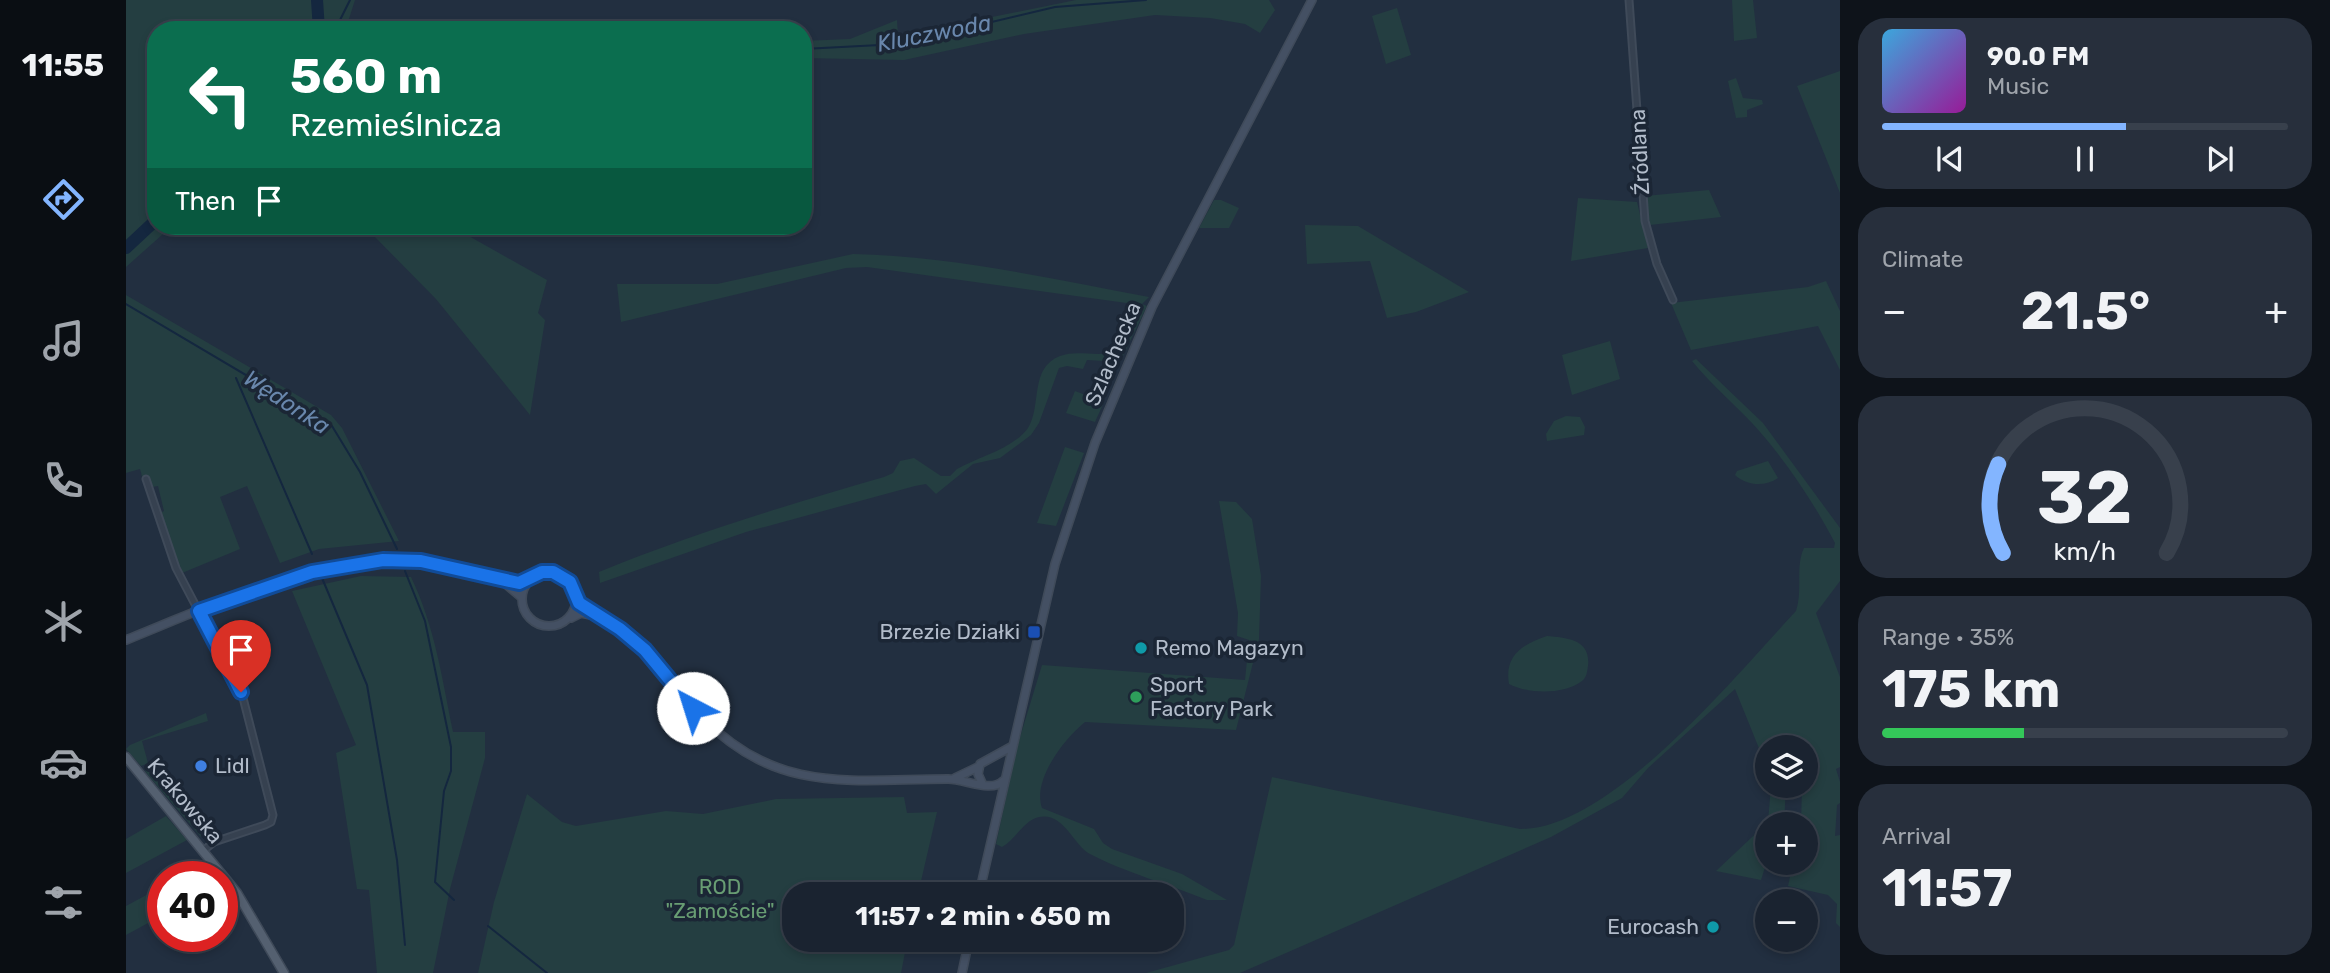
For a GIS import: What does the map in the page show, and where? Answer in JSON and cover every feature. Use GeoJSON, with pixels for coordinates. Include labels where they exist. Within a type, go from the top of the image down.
{"type":"FeatureCollection","features":[{"type":"Feature","properties":{"kind":"main road","name":"Krakowska"},"geometry":{"type":"LineString","coordinates":[[126,757],[204,850],[255,920],[284,973]]}},
{"type":"Feature","properties":{"kind":"street","name":"Szlachecka"},"geometry":{"type":"LineString","coordinates":[[982,882],[1061,540],[1126,363],[1160,290],[1312,0]]}},
{"type":"Feature","properties":{"kind":"street","name":"Źródlana"},"geometry":{"type":"LineString","coordinates":[[1629,0],[1645,220],[1657,264],[1673,300]]}},
{"type":"Feature","properties":{"kind":"street"},"geometry":{"type":"LineString","coordinates":[[146,479],[166,545],[242,694],[273,815],[271,822],[214,842],[204,850]]}},
{"type":"Feature","properties":{"kind":"street"},"geometry":{"type":"LineString","coordinates":[[126,640],[199,611],[312,572],[383,560],[421,561],[498,578],[527,581],[542,572],[558,573],[570,582],[576,597],[597,616],[620,629],[645,650],[693,708],[726,740],[771,767],[793,775],[866,783],[951,779],[998,786],[1004,777],[1002,763],[991,758]]}},
{"type":"Feature","properties":{"kind":"street"},"geometry":{"type":"LineString","coordinates":[[498,578],[521,597]]}},
{"type":"Feature","properties":{"kind":"street"},"geometry":{"type":"LineString","coordinates":[[527,581],[521,597],[525,614],[538,625],[554,626],[581,613],[597,616]]}},
{"type":"Feature","properties":{"kind":"street"},"geometry":{"type":"LineString","coordinates":[[567,620],[575,607],[576,597]]}},
{"type":"Feature","properties":{"kind":"street"},"geometry":{"type":"LineString","coordinates":[[951,779],[978,767],[1011,747]]}},
{"type":"Feature","properties":{"kind":"street"},"geometry":{"type":"LineString","coordinates":[[978,767],[978,778],[998,804]]}},
{"type":"Feature","properties":{"kind":"street"},"geometry":{"type":"LineString","coordinates":[[962,973],[967,952]]}},
{"type":"Feature","properties":{"kind":"green space"},"geometry":{"type":"Polygon","coordinates":[[[126,0],[355,0],[348,21],[147,21],[147,235],[162,235],[126,267],[126,0]]]}},
{"type":"Feature","properties":{"kind":"green space"},"geometry":{"type":"Polygon","coordinates":[[[1076,0],[1269,0],[1275,10],[1260,33],[1245,24],[1210,18],[1155,15],[1024,34],[904,60],[812,58],[812,41],[850,39],[897,20],[898,36],[1076,0]]]}},
{"type":"Feature","properties":{"kind":"green space"},"geometry":{"type":"Polygon","coordinates":[[[1732,0],[1753,0],[1757,38],[1734,41],[1732,0]]]}},
{"type":"Feature","properties":{"kind":"green space"},"geometry":{"type":"Polygon","coordinates":[[[1397,8],[1411,55],[1386,64],[1372,16],[1397,8]]]}},
{"type":"Feature","properties":{"kind":"green space"},"geometry":{"type":"Polygon","coordinates":[[[1840,71],[1840,193],[1797,86],[1840,71]]]}},
{"type":"Feature","properties":{"kind":"green space"},"geometry":{"type":"Polygon","coordinates":[[[1736,78],[1743,98],[1762,100],[1763,104],[1747,110],[1747,117],[1736,118],[1728,81],[1736,78]]]}},
{"type":"Feature","properties":{"kind":"green space"},"geometry":{"type":"Polygon","coordinates":[[[1709,190],[1721,217],[1650,225],[1645,196],[1709,190]]]}},
{"type":"Feature","properties":{"kind":"green space"},"geometry":{"type":"Polygon","coordinates":[[[1578,198],[1637,202],[1648,248],[1571,261],[1578,198]]]}},
{"type":"Feature","properties":{"kind":"green space"},"geometry":{"type":"Polygon","coordinates":[[[1214,200],[1221,200],[1239,208],[1229,228],[1199,228],[1214,200]]]}},
{"type":"Feature","properties":{"kind":"green space"},"geometry":{"type":"Polygon","coordinates":[[[1305,225],[1358,226],[1469,292],[1416,312],[1387,318],[1370,261],[1307,264],[1305,225]]]}},
{"type":"Feature","properties":{"kind":"green space"},"geometry":{"type":"Polygon","coordinates":[[[349,235],[467,235],[547,280],[538,313],[545,320],[530,415],[436,299],[374,236],[349,235]]]}},
{"type":"Feature","properties":{"kind":"green space"},"geometry":{"type":"Polygon","coordinates":[[[853,254],[964,264],[1149,297],[1142,304],[1147,306],[1120,362],[1087,360],[1083,369],[1067,366],[1059,368],[1039,423],[1031,435],[1000,458],[973,464],[936,494],[926,484],[915,486],[746,532],[600,583],[599,572],[740,521],[884,477],[893,473],[900,461],[914,458],[941,476],[950,476],[957,469],[995,452],[1022,435],[1032,419],[1040,378],[1050,362],[1066,354],[1109,353],[1141,305],[867,267],[846,268],[621,322],[617,284],[717,284],[853,254]]]}},
{"type":"Feature","properties":{"kind":"green space"},"geometry":{"type":"Polygon","coordinates":[[[1826,281],[1840,311],[1840,370],[1818,326],[1691,350],[1671,303],[1808,287],[1826,281]]]}},
{"type":"Feature","properties":{"kind":"green space"},"geometry":{"type":"Polygon","coordinates":[[[126,295],[331,415],[342,428],[399,541],[319,549],[280,563],[247,486],[220,497],[240,549],[182,573],[170,549],[160,513],[164,511],[158,486],[152,487],[149,478],[143,480],[140,469],[126,473],[126,295]]]}},
{"type":"Feature","properties":{"kind":"green space"},"geometry":{"type":"Polygon","coordinates":[[[1610,341],[1620,379],[1572,395],[1562,355],[1610,341]]]}},
{"type":"Feature","properties":{"kind":"green space"},"geometry":{"type":"Polygon","coordinates":[[[1696,359],[1763,423],[1840,528],[1840,581],[1816,613],[1840,677],[1840,767],[1836,769],[1840,782],[1840,803],[1837,805],[1835,836],[1840,835],[1840,927],[1836,923],[1837,904],[1828,895],[1818,893],[1818,889],[1788,886],[1790,875],[1818,875],[1818,812],[1801,812],[1802,798],[1818,798],[1818,735],[1755,735],[1755,738],[1735,689],[1648,768],[1622,798],[1551,837],[1240,973],[1146,973],[1229,950],[1234,945],[1272,777],[1520,829],[1555,823],[1593,804],[1670,744],[1796,611],[1804,548],[1834,548],[1835,543],[1787,465],[1764,436],[1692,361],[1696,359]]]}},
{"type":"Feature","properties":{"kind":"green space"},"geometry":{"type":"Polygon","coordinates":[[[1075,391],[1104,402],[1095,422],[1066,413],[1075,391]]]}},
{"type":"Feature","properties":{"kind":"green space"},"geometry":{"type":"Polygon","coordinates":[[[1566,416],[1580,417],[1585,427],[1584,435],[1547,441],[1546,434],[1554,421],[1566,416]]]}},
{"type":"Feature","properties":{"kind":"green space"},"geometry":{"type":"Polygon","coordinates":[[[1065,447],[1084,453],[1056,526],[1037,523],[1065,447]]]}},
{"type":"Feature","properties":{"kind":"green space"},"geometry":{"type":"Polygon","coordinates":[[[1768,461],[1778,478],[1773,481],[1750,483],[1735,475],[1737,471],[1768,461]]]}},
{"type":"Feature","properties":{"kind":"green space"},"geometry":{"type":"Polygon","coordinates":[[[1219,501],[1236,502],[1252,519],[1261,576],[1259,639],[1236,730],[1085,722],[1052,761],[1040,797],[1042,808],[1094,829],[1103,843],[1112,849],[1182,874],[1227,900],[1207,900],[1184,892],[1184,882],[1157,882],[1103,861],[1084,850],[1062,824],[1048,817],[1039,817],[1029,822],[1002,847],[996,844],[1017,747],[1042,665],[1245,680],[1249,640],[1237,636],[1238,613],[1219,501]]]}},
{"type":"Feature","properties":{"kind":"green space"},"geometry":{"type":"Polygon","coordinates":[[[361,576],[411,577],[432,634],[453,732],[485,732],[485,758],[450,889],[433,973],[377,973],[369,890],[357,889],[336,753],[356,745],[292,591],[361,576]]]}},
{"type":"Feature","properties":{"kind":"green space"},"geometry":{"type":"Polygon","coordinates":[[[1547,636],[1570,639],[1582,645],[1588,657],[1584,679],[1566,689],[1546,692],[1526,690],[1509,684],[1509,665],[1512,658],[1523,647],[1547,636]]]}},
{"type":"Feature","properties":{"kind":"green space"},"geometry":{"type":"Polygon","coordinates":[[[206,713],[208,721],[142,741],[148,763],[153,762],[158,778],[199,828],[203,835],[201,837],[145,771],[149,767],[146,764],[141,766],[126,749],[130,745],[206,713]]]}},
{"type":"Feature","properties":{"kind":"green space","name":"ROD \"Zamoście\""},"geometry":{"type":"Polygon","coordinates":[[[527,794],[562,822],[576,826],[666,811],[703,814],[776,799],[904,797],[907,813],[937,812],[921,882],[782,882],[782,952],[905,952],[901,973],[478,973],[494,902],[527,794]]]}},
{"type":"Feature","properties":{"kind":"green space"},"geometry":{"type":"Polygon","coordinates":[[[1770,798],[1785,798],[1785,812],[1769,812],[1770,798]]]}},
{"type":"Feature","properties":{"kind":"green space"},"geometry":{"type":"Polygon","coordinates":[[[166,816],[187,840],[126,873],[126,839],[166,816]]]}},
{"type":"Feature","properties":{"kind":"green space"},"geometry":{"type":"Polygon","coordinates":[[[1755,834],[1755,875],[1763,875],[1761,880],[1716,871],[1755,834]]]}},
{"type":"Feature","properties":{"kind":"green space"},"geometry":{"type":"Polygon","coordinates":[[[147,895],[147,924],[126,935],[126,906],[147,895]]]}},
{"type":"Feature","properties":{"kind":"waterway"},"geometry":{"type":"LineString","coordinates":[[317,0],[318,21]]}},
{"type":"Feature","properties":{"kind":"waterway"},"geometry":{"type":"LineString","coordinates":[[340,21],[350,0]]}},
{"type":"Feature","properties":{"kind":"waterway","name":"Kluczwoda"},"geometry":{"type":"LineString","coordinates":[[812,49],[899,44],[1055,7],[1146,0]]}},
{"type":"Feature","properties":{"kind":"waterway"},"geometry":{"type":"LineString","coordinates":[[126,248],[147,228]]}},
{"type":"Feature","properties":{"kind":"waterway","name":"Wędonka"},"geometry":{"type":"LineString","coordinates":[[126,304],[332,426],[360,472],[397,549]]}},
{"type":"Feature","properties":{"kind":"waterway"},"geometry":{"type":"LineString","coordinates":[[236,378],[312,554]]}},
{"type":"Feature","properties":{"kind":"waterway","name":"Wędonka"},"geometry":{"type":"LineString","coordinates":[[405,571],[425,621],[451,747],[451,771],[444,791],[435,882],[454,900]]}},
{"type":"Feature","properties":{"kind":"waterway"},"geometry":{"type":"LineString","coordinates":[[322,578],[367,685],[397,860],[405,945]]}},
{"type":"Feature","properties":{"kind":"waterway","name":"Wędonka"},"geometry":{"type":"LineString","coordinates":[[488,926],[547,973]]}},
{"type":"Feature","properties":{"kind":"place","name":"Brzezie Działki"},"geometry":{"type":"Point","coordinates":[1034,632]}},
{"type":"Feature","properties":{"kind":"place","name":"Remo Magazyn"},"geometry":{"type":"Point","coordinates":[1141,648]}},
{"type":"Feature","properties":{"kind":"place","name":"Sport Factory Park"},"geometry":{"type":"Point","coordinates":[1136,697]}},
{"type":"Feature","properties":{"kind":"place","name":"Lidl"},"geometry":{"type":"Point","coordinates":[201,766]}},
{"type":"Feature","properties":{"kind":"place","name":"Eurocash"},"geometry":{"type":"Point","coordinates":[1713,927]}},
{"type":"Feature","properties":{"kind":"route"},"geometry":{"type":"LineString","coordinates":[[241,692],[199,611],[275,582],[312,572],[396,559],[457,567],[519,583],[542,572],[563,575],[573,587],[579,603],[620,629],[645,650],[693,708]]}}]}
